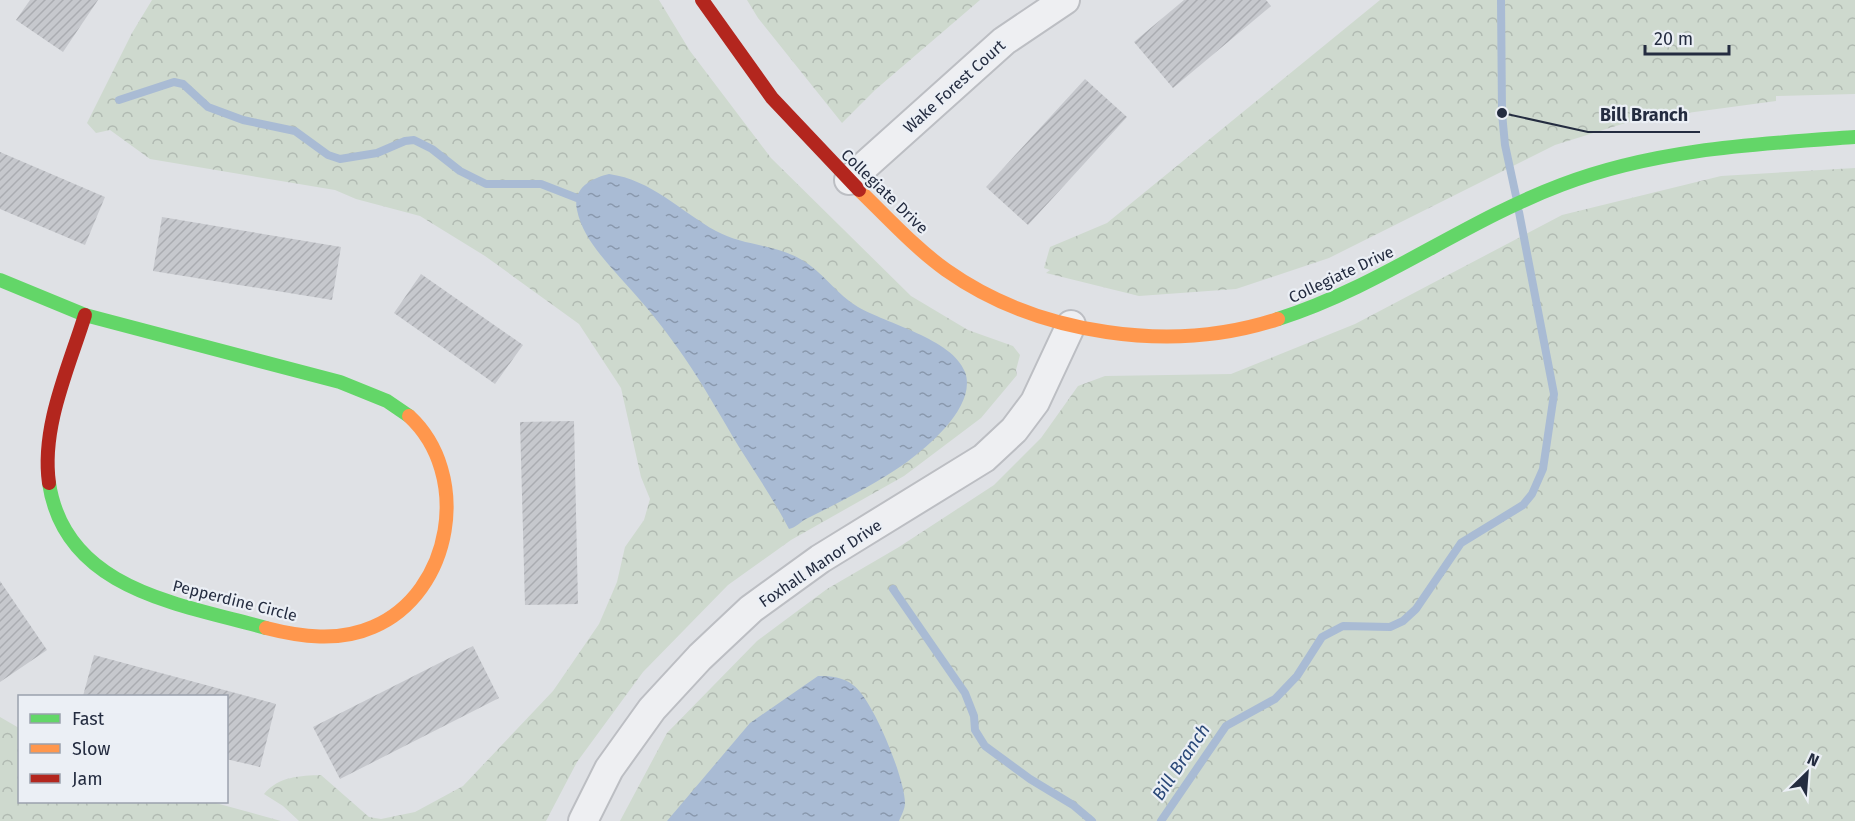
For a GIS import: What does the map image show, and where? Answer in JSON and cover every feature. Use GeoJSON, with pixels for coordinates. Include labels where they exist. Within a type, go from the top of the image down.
{"type":"FeatureCollection","features":[{"type":"Feature","properties":{"kind":"street","name":"Collegiate Drive"},"geometry":{"type":"LineString","coordinates":[[702,0],[734,49],[796,127],[916,245],[956,277],[1019,309],[1071,325],[1143,337],[1196,337],[1250,328],[1311,309],[1378,276],[1483,219],[1544,190],[1601,171],[1684,153],[1855,137]]}},
{"type":"Feature","properties":{"kind":"street","name":"Wake Forest Court"},"geometry":{"type":"LineString","coordinates":[[849,180],[1004,41],[1065,0]]}},
{"type":"Feature","properties":{"kind":"street","name":"Pepperdine Circle"},"geometry":{"type":"LineString","coordinates":[[0,280],[85,315],[340,382],[380,396],[412,418],[436,448],[449,487],[448,528],[434,569],[412,601],[380,624],[349,634],[320,637],[281,631],[151,595],[111,577],[82,552],[62,521],[51,496],[48,463],[52,426],[85,315]]}},
{"type":"Feature","properties":{"kind":"street","name":"Foxhall Manor Drive"},"geometry":{"type":"LineString","coordinates":[[583,821],[609,769],[652,709],[700,657],[751,609],[820,560],[984,458],[1014,430],[1035,402],[1071,325]]}},
{"type":"Feature","properties":{"kind":"green space"},"geometry":{"type":"Polygon","coordinates":[[[152,0],[659,0],[690,51],[771,158],[911,296],[968,330],[1013,346],[1020,355],[1017,375],[981,418],[904,476],[791,540],[728,585],[643,672],[577,762],[546,821],[299,821],[283,806],[264,794],[283,780],[321,775],[369,817],[381,819],[415,812],[463,786],[553,691],[599,624],[617,582],[625,547],[644,520],[650,499],[641,477],[621,388],[579,324],[485,256],[420,216],[356,199],[335,190],[150,159],[110,130],[96,133],[87,123],[132,33],[152,0]]]}},
{"type":"Feature","properties":{"kind":"green space"},"geometry":{"type":"Polygon","coordinates":[[[747,0],[980,0],[875,90],[842,123],[758,18],[747,0]]]}},
{"type":"Feature","properties":{"kind":"green space"},"geometry":{"type":"Polygon","coordinates":[[[1380,0],[1855,0],[1855,94],[1776,96],[1776,101],[1635,120],[1555,145],[1329,258],[1236,289],[1139,296],[1046,273],[1050,270],[1044,268],[1050,247],[1107,223],[1380,0]]]}},
{"type":"Feature","properties":{"kind":"green space"},"geometry":{"type":"Polygon","coordinates":[[[1855,168],[1855,821],[620,821],[667,733],[757,641],[827,589],[899,547],[994,485],[1041,438],[1078,386],[1105,376],[1231,374],[1355,324],[1562,215],[1721,176],[1855,168]]]}},
{"type":"Feature","properties":{"kind":"green space"},"geometry":{"type":"Polygon","coordinates":[[[0,717],[18,727],[18,803],[216,803],[281,821],[0,821],[0,717]]]}},
{"type":"Feature","properties":{"kind":"water"},"geometry":{"type":"Polygon","coordinates":[[[609,174],[624,177],[652,189],[726,236],[781,251],[802,260],[858,307],[917,333],[947,350],[958,360],[965,372],[967,385],[964,397],[950,423],[928,445],[895,470],[789,529],[684,357],[585,233],[576,202],[580,190],[590,181],[609,174]]]}},
{"type":"Feature","properties":{"kind":"water"},"geometry":{"type":"Polygon","coordinates":[[[818,676],[828,676],[849,682],[870,706],[900,776],[905,805],[899,821],[667,821],[750,723],[818,676]]]}},
{"type":"Feature","properties":{"kind":"building"},"geometry":{"type":"Polygon","coordinates":[[[30,0],[98,0],[63,52],[16,20],[30,0]]]}},
{"type":"Feature","properties":{"kind":"building"},"geometry":{"type":"Polygon","coordinates":[[[1184,0],[1266,0],[1271,6],[1173,88],[1134,42],[1184,0]]]}},
{"type":"Feature","properties":{"kind":"building"},"geometry":{"type":"Polygon","coordinates":[[[1085,79],[1127,117],[1028,225],[986,187],[1085,79]]]}},
{"type":"Feature","properties":{"kind":"building"},"geometry":{"type":"Polygon","coordinates":[[[0,152],[105,197],[85,245],[0,209],[0,152]]]}},
{"type":"Feature","properties":{"kind":"building"},"geometry":{"type":"Polygon","coordinates":[[[162,217],[341,247],[332,300],[153,271],[162,217]]]}},
{"type":"Feature","properties":{"kind":"building"},"geometry":{"type":"Polygon","coordinates":[[[421,274],[523,345],[495,384],[394,313],[421,274]]]}},
{"type":"Feature","properties":{"kind":"building"},"geometry":{"type":"Polygon","coordinates":[[[574,421],[578,604],[525,605],[520,422],[574,421]]]}},
{"type":"Feature","properties":{"kind":"building"},"geometry":{"type":"Polygon","coordinates":[[[0,581],[47,650],[0,682],[0,581]]]}},
{"type":"Feature","properties":{"kind":"building"},"geometry":{"type":"Polygon","coordinates":[[[473,646],[499,698],[340,779],[313,727],[473,646]]]}},
{"type":"Feature","properties":{"kind":"building"},"geometry":{"type":"Polygon","coordinates":[[[94,655],[276,704],[260,767],[228,759],[228,695],[83,695],[94,655]]]}},
{"type":"Feature","properties":{"kind":"waterway","name":"Bill Branch"},"geometry":{"type":"LineString","coordinates":[[1501,0],[1502,113],[1505,145],[1516,196]]}},
{"type":"Feature","properties":{"kind":"waterway"},"geometry":{"type":"LineString","coordinates":[[119,100],[174,82],[183,84],[208,107],[243,120],[295,131],[328,155],[340,159],[377,153],[405,141],[414,140],[432,149],[460,171],[486,184],[541,184],[577,198]]}},
{"type":"Feature","properties":{"kind":"waterway","name":"Bill Branch"},"geometry":{"type":"LineString","coordinates":[[1161,821],[1226,726],[1275,699],[1297,676],[1322,637],[1343,626],[1390,627],[1403,621],[1416,609],[1461,543],[1523,505],[1532,494],[1543,469],[1554,394],[1519,212]]}},
{"type":"Feature","properties":{"kind":"waterway"},"geometry":{"type":"LineString","coordinates":[[893,589],[965,693],[974,716],[975,730],[985,746],[1030,779],[1073,805],[1092,821]]}},
{"type":"Feature","properties":{"kind":"traffic: fast"},"geometry":{"type":"LineString","coordinates":[[1278,319],[1351,290],[1525,200],[1597,173],[1633,163],[1706,150],[1855,137]]}},
{"type":"Feature","properties":{"kind":"traffic: fast"},"geometry":{"type":"LineString","coordinates":[[0,280],[85,315],[340,382],[387,401],[409,416]]}},
{"type":"Feature","properties":{"kind":"traffic: fast"},"geometry":{"type":"LineString","coordinates":[[49,483],[59,519],[78,547],[102,570],[131,587],[164,600],[266,628]]}},
{"type":"Feature","properties":{"kind":"traffic: slow"},"geometry":{"type":"LineString","coordinates":[[859,190],[912,242],[946,270],[982,292],[1022,310],[1064,323],[1107,332],[1151,336],[1194,335],[1237,330],[1278,319]]}},
{"type":"Feature","properties":{"kind":"traffic: slow"},"geometry":{"type":"LineString","coordinates":[[266,628],[306,636],[347,635],[360,632],[400,611],[421,588],[436,561],[445,530],[446,499],[441,469],[429,440],[409,416]]}},
{"type":"Feature","properties":{"kind":"traffic: jam"},"geometry":{"type":"LineString","coordinates":[[702,0],[772,98],[859,190]]}},
{"type":"Feature","properties":{"kind":"traffic: jam"},"geometry":{"type":"LineString","coordinates":[[49,483],[49,440],[53,419],[64,376],[85,315]]}},
{"type":"Feature","properties":{"kind":"place","name":"Bill Branch"},"geometry":{"type":"Point","coordinates":[1502,113]}}]}
